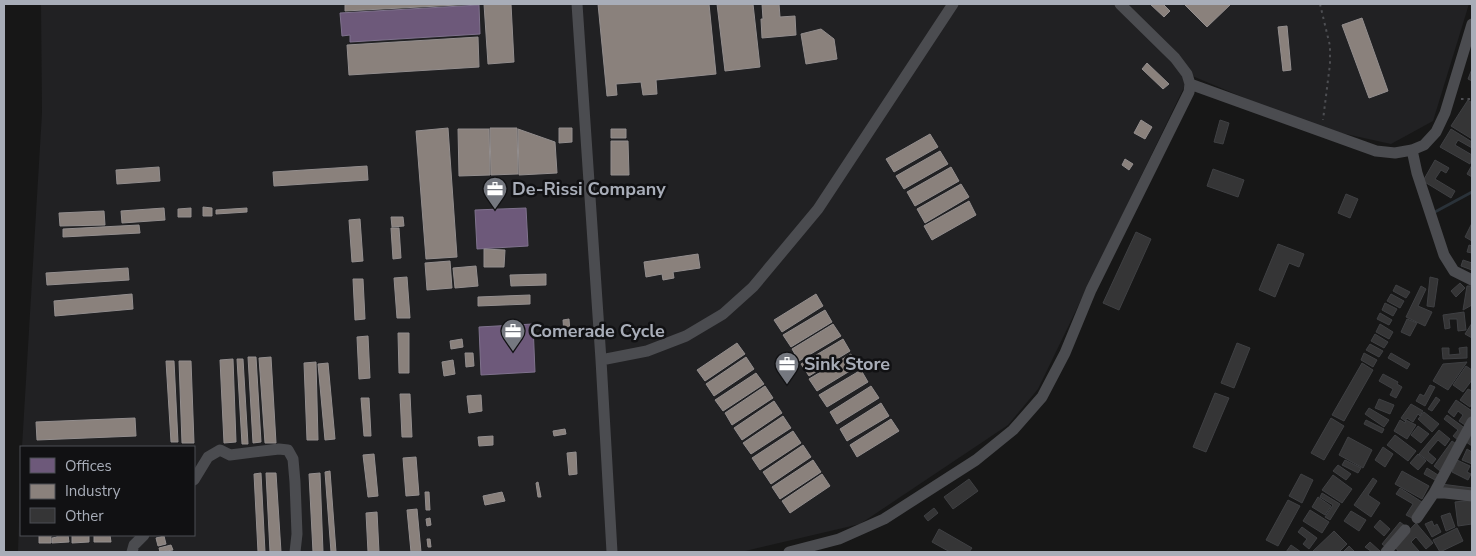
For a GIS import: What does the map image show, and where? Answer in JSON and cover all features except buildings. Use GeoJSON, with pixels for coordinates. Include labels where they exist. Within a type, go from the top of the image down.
{"type":"FeatureCollection","features":[{"type":"Feature","properties":{"kind":"street"},"geometry":{"type":"LineString","coordinates":[[577,4],[612,552]]}},
{"type":"Feature","properties":{"kind":"street"},"geometry":{"type":"LineString","coordinates":[[601,360],[647,352],[686,336],[724,314],[753,287],[818,208],[953,4]]}},
{"type":"Feature","properties":{"kind":"street"},"geometry":{"type":"LineString","coordinates":[[789,552],[839,539],[884,519],[976,460],[1013,430],[1042,397],[1065,354],[1092,290],[1184,101],[1190,84],[1188,74],[1175,58],[1120,4]]}},
{"type":"Feature","properties":{"kind":"street"},"geometry":{"type":"LineString","coordinates":[[1190,84],[1376,151],[1395,153],[1412,150],[1424,145],[1436,132],[1445,113],[1469,44],[1472,24]]}},
{"type":"Feature","properties":{"kind":"street"},"geometry":{"type":"LineString","coordinates":[[1412,150],[1417,173],[1444,255],[1454,270],[1472,280]]}},
{"type":"Feature","properties":{"kind":"street"},"geometry":{"type":"LineString","coordinates":[[1417,518],[1434,494],[1472,422]]}},
{"type":"Feature","properties":{"kind":"street"},"geometry":{"type":"LineString","coordinates":[[195,478],[208,458],[220,450],[230,455],[279,449],[288,450],[293,459],[295,482],[297,534],[295,552]]}},
{"type":"Feature","properties":{"kind":"street"},"geometry":{"type":"LineString","coordinates":[[1434,494],[1445,492],[1472,496]]}},
{"type":"Feature","properties":{"kind":"street"},"geometry":{"type":"LineString","coordinates":[[1386,552],[1405,530]]}},
{"type":"Feature","properties":{"kind":"street"},"geometry":{"type":"LineString","coordinates":[[132,552],[134,545],[143,536]]}},
{"type":"Feature","properties":{"kind":"path"},"geometry":{"type":"LineString","coordinates":[[1320,4],[1330,46],[1330,64],[1322,131]]}},
{"type":"Feature","properties":{"kind":"shaded area"},"geometry":{"type":"Polygon","coordinates":[[[41,4],[1469,4],[1433,121],[1391,144],[1314,127],[1190,75],[1038,389],[1008,425],[860,524],[741,552],[18,552],[20,487],[20,536],[195,536],[195,446],[22,446],[42,113],[41,4]]]}},
{"type":"Feature","properties":{"kind":"waterway"},"geometry":{"type":"LineString","coordinates":[[1433,213],[1472,192]]}},
{"type":"Feature","properties":{"kind":"place","name":"De-Rissi Company"},"geometry":{"type":"Point","coordinates":[495,210]}},
{"type":"Feature","properties":{"kind":"place","name":"Comerade Cycle"},"geometry":{"type":"Point","coordinates":[513,352]}},
{"type":"Feature","properties":{"kind":"place","name":"Sink Store"},"geometry":{"type":"Point","coordinates":[787,385]}}]}
